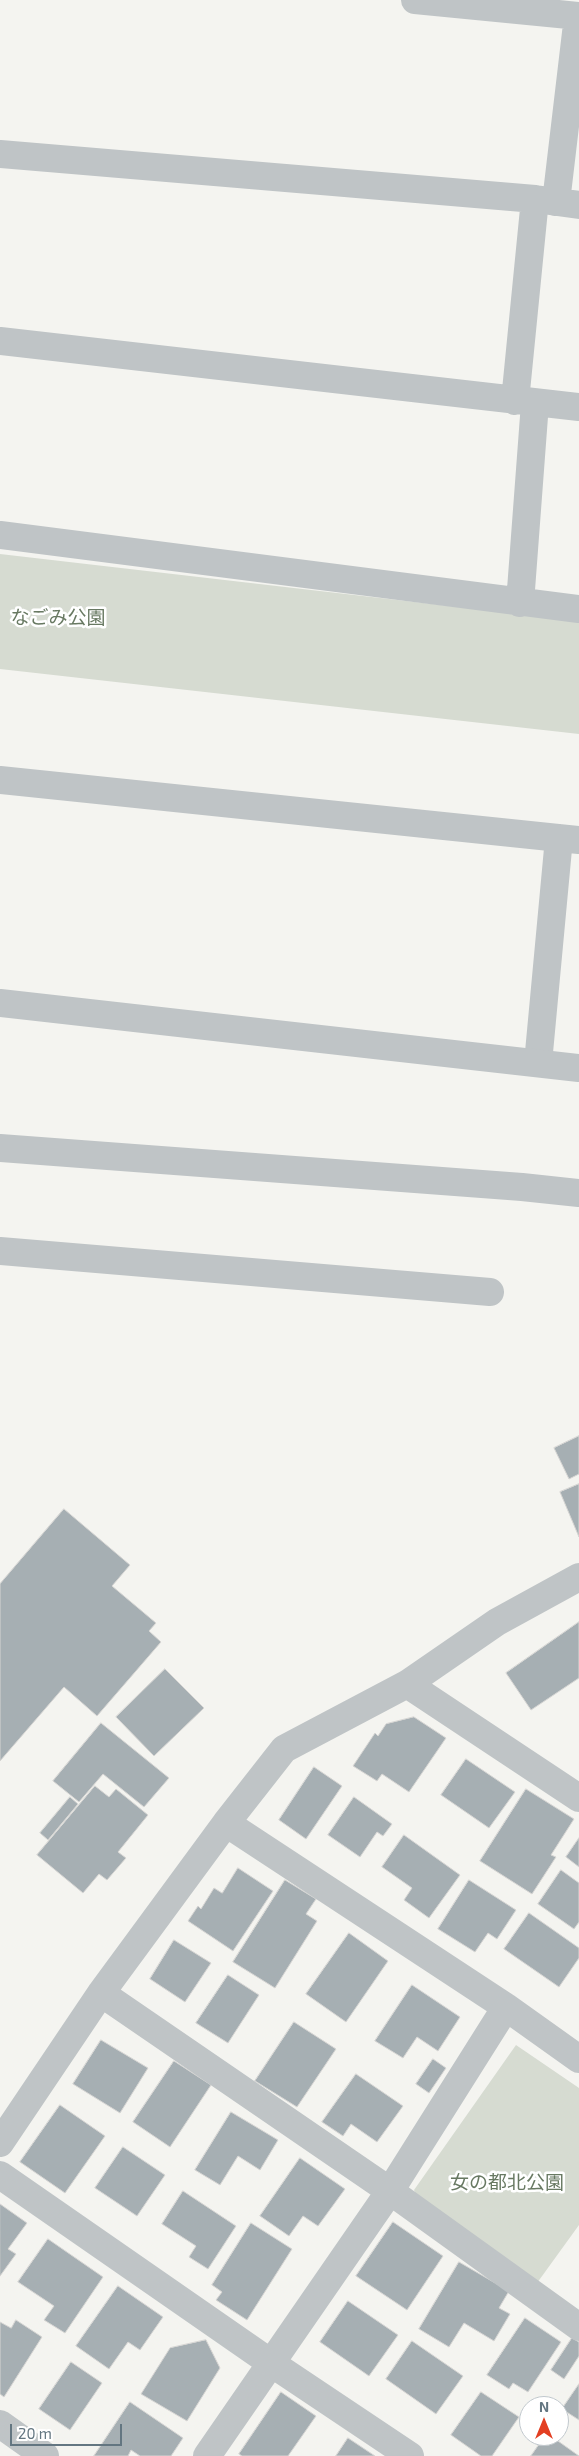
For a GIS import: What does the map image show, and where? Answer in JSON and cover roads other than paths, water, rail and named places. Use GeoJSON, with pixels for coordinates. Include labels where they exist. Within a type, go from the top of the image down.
{"type":"FeatureCollection","features":[{"type":"Feature","properties":{"kind":"street"},"geometry":{"type":"LineString","coordinates":[[415,0],[547,6],[579,16],[556,202],[524,402],[520,603]]}},
{"type":"Feature","properties":{"kind":"street"},"geometry":{"type":"LineString","coordinates":[[0,154],[556,202]]}},
{"type":"Feature","properties":{"kind":"street"},"geometry":{"type":"LineString","coordinates":[[0,341],[579,407]]}},
{"type":"Feature","properties":{"kind":"street"},"geometry":{"type":"LineString","coordinates":[[0,535],[520,603],[579,609]]}},
{"type":"Feature","properties":{"kind":"street"},"geometry":{"type":"LineString","coordinates":[[0,780],[569,839],[538,1063]]}},
{"type":"Feature","properties":{"kind":"street"},"geometry":{"type":"LineString","coordinates":[[0,1003],[579,1068]]}},
{"type":"Feature","properties":{"kind":"street"},"geometry":{"type":"LineString","coordinates":[[0,1148],[522,1187],[579,1193]]}},
{"type":"Feature","properties":{"kind":"street"},"geometry":{"type":"LineString","coordinates":[[0,1250],[490,1292]]}},
{"type":"Feature","properties":{"kind":"street"},"geometry":{"type":"LineString","coordinates":[[0,2143],[101,1993],[226,1823],[284,1750],[407,1684],[497,1622],[579,1577]]}},
{"type":"Feature","properties":{"kind":"street"},"geometry":{"type":"LineString","coordinates":[[407,1684],[579,1798]]}},
{"type":"Feature","properties":{"kind":"street"},"geometry":{"type":"LineString","coordinates":[[226,1823],[506,2007],[579,2059]]}},
{"type":"Feature","properties":{"kind":"street"},"geometry":{"type":"LineString","coordinates":[[101,1993],[390,2191],[579,2327]]}},
{"type":"Feature","properties":{"kind":"street"},"geometry":{"type":"LineString","coordinates":[[207,2456],[390,2191],[506,2007]]}},
{"type":"Feature","properties":{"kind":"street"},"geometry":{"type":"LineString","coordinates":[[0,2175],[271,2363],[410,2456]]}},
{"type":"Feature","properties":{"kind":"street"},"geometry":{"type":"LineString","coordinates":[[0,2424],[45,2456]]}},
{"type":"Feature","properties":{"kind":"park label","name":"なごみ公園"},"geometry":{"type":"Point","coordinates":[58,618]}},
{"type":"Feature","properties":{"kind":"park label","name":"女の都北公園"},"geometry":{"type":"Point","coordinates":[507,2183]}}]}
